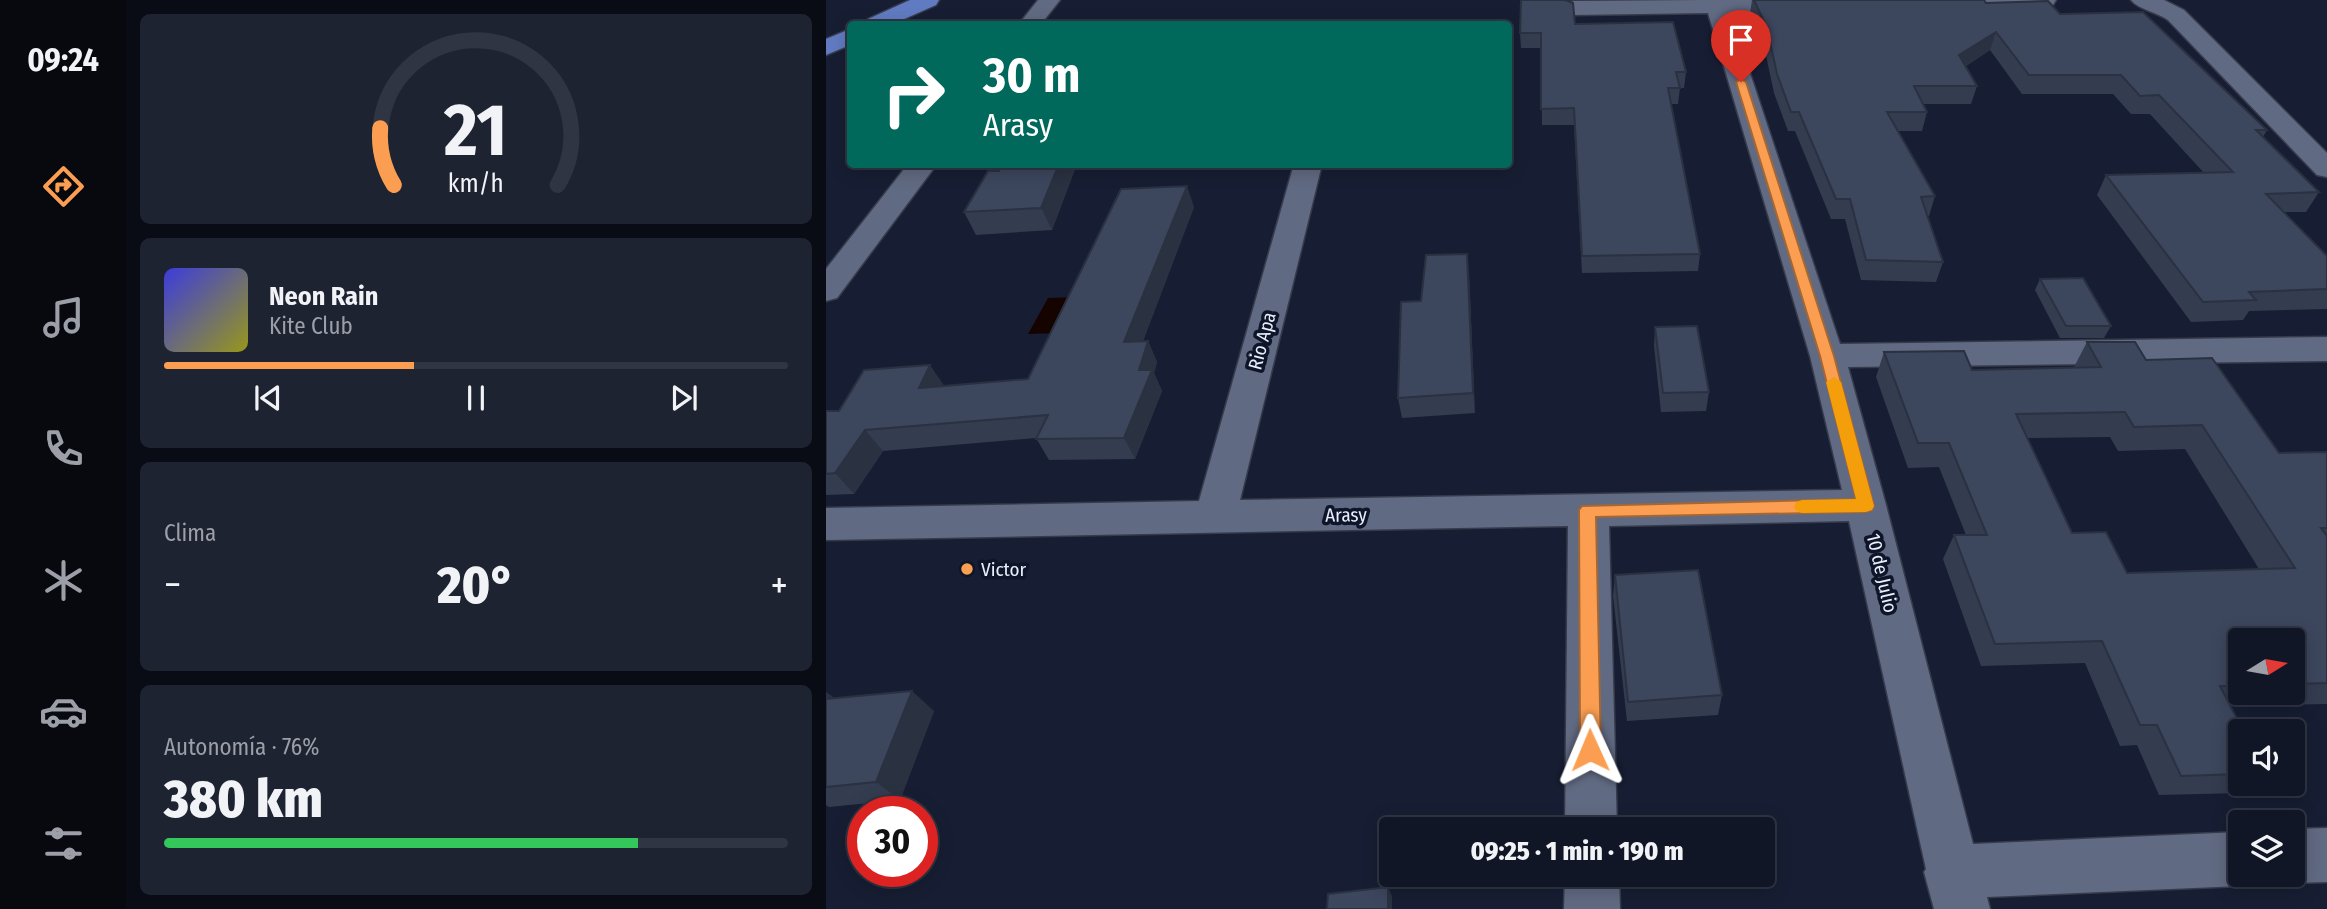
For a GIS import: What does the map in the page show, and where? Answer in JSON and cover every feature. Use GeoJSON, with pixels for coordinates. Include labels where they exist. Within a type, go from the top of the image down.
{"type":"FeatureCollection","features":[{"type":"Feature","properties":{"kind":"main road"},"geometry":{"type":"LineString","coordinates":[[882,21],[928,0]]}},
{"type":"Feature","properties":{"kind":"main road"},"geometry":{"type":"LineString","coordinates":[[826,48],[847,38]]}},
{"type":"Feature","properties":{"kind":"street"},"geometry":{"type":"LineString","coordinates":[[1033,21],[1049,0]]}},
{"type":"Feature","properties":{"kind":"street"},"geometry":{"type":"LineString","coordinates":[[1908,3],[2045,0]]}},
{"type":"Feature","properties":{"kind":"street"},"geometry":{"type":"LineString","coordinates":[[2142,0],[2166,8],[2176,15],[2327,169]]}},
{"type":"Feature","properties":{"kind":"street"},"geometry":{"type":"LineString","coordinates":[[1574,8],[1716,4],[1826,5]]}},
{"type":"Feature","properties":{"kind":"street","name":"10 de Julio"},"geometry":{"type":"LineString","coordinates":[[1716,4],[1827,356],[1866,506],[1956,890]]}},
{"type":"Feature","properties":{"kind":"street"},"geometry":{"type":"LineString","coordinates":[[826,291],[920,168]]}},
{"type":"Feature","properties":{"kind":"street","name":"Rio Apa"},"geometry":{"type":"LineString","coordinates":[[1215,517],[1307,168]]}},
{"type":"Feature","properties":{"kind":"street"},"geometry":{"type":"LineString","coordinates":[[1827,356],[2327,349]]}},
{"type":"Feature","properties":{"kind":"street","name":"Arasy"},"geometry":{"type":"LineString","coordinates":[[826,524],[1866,506]]}},
{"type":"Feature","properties":{"kind":"street"},"geometry":{"type":"LineString","coordinates":[[1588,510],[1591,817]]}},
{"type":"Feature","properties":{"kind":"street"},"geometry":{"type":"LineString","coordinates":[[2305,856],[2327,855]]}},
{"type":"Feature","properties":{"kind":"street"},"geometry":{"type":"LineString","coordinates":[[1956,890],[2228,860]]}},
{"type":"Feature","properties":{"kind":"street"},"geometry":{"type":"LineString","coordinates":[[1592,887],[1592,909]]}},
{"type":"Feature","properties":{"kind":"shaded area"},"geometry":{"type":"Polygon","coordinates":[[[1080,297],[1061,333],[1028,334],[1048,298],[1080,297]]]}},
{"type":"Feature","properties":{"kind":"building"},"geometry":{"type":"Polygon","coordinates":[[[1521,0],[1565,0],[1573,3],[1575,24],[1673,22],[1686,72],[1676,72],[1680,88],[1668,88],[1700,254],[1582,256],[1574,108],[1541,109],[1541,33],[1520,33],[1521,0]]]}},
{"type":"Feature","properties":{"kind":"building"},"geometry":{"type":"Polygon","coordinates":[[[1754,0],[1984,0],[1986,3],[2048,1],[2060,14],[2143,12],[2267,130],[2256,130],[2319,192],[2266,194],[2327,256],[2327,289],[2249,292],[2256,300],[2203,302],[2106,175],[2233,172],[2159,95],[2140,96],[2121,75],[2029,75],[1996,32],[1959,55],[1977,86],[1914,86],[1927,112],[1887,112],[1935,196],[1921,197],[1943,262],[1866,260],[1850,199],[1836,199],[1799,112],[1791,112],[1777,74],[1767,28],[1754,0]]]}},
{"type":"Feature","properties":{"kind":"building"},"geometry":{"type":"Polygon","coordinates":[[[1000,168],[1057,168],[1041,208],[964,212],[988,171],[999,171],[1000,168]]]}},
{"type":"Feature","properties":{"kind":"building"},"geometry":{"type":"Polygon","coordinates":[[[1187,186],[1124,342],[1148,341],[1139,370],[1152,370],[1124,438],[1036,439],[1048,415],[865,430],[835,473],[826,474],[826,411],[839,411],[864,370],[930,365],[919,388],[1028,379],[1121,189],[1187,186]]]}},
{"type":"Feature","properties":{"kind":"building"},"geometry":{"type":"Polygon","coordinates":[[[1467,254],[1473,393],[1398,398],[1401,302],[1421,301],[1426,255],[1467,254]]]}},
{"type":"Feature","properties":{"kind":"building"},"geometry":{"type":"Polygon","coordinates":[[[2083,278],[2111,326],[2066,326],[2040,279],[2083,278]]]}},
{"type":"Feature","properties":{"kind":"building"},"geometry":{"type":"Polygon","coordinates":[[[1697,326],[1709,392],[1663,393],[1655,327],[1697,326]]]}},
{"type":"Feature","properties":{"kind":"building"},"geometry":{"type":"Polygon","coordinates":[[[2087,342],[2135,342],[2146,360],[2212,358],[2279,453],[2327,452],[2327,528],[2321,528],[2327,536],[2327,683],[2305,684],[2305,628],[2228,628],[2228,686],[2220,686],[2237,719],[2228,719],[2228,774],[2181,776],[2157,725],[2140,725],[2102,641],[1995,644],[1954,535],[1987,535],[1949,443],[1918,443],[1884,352],[1964,351],[1972,370],[2101,367],[2087,342]],[[2125,412],[2016,414],[2072,533],[2106,532],[2127,573],[2295,568],[2202,425],[2134,427],[2125,412]]]}},
{"type":"Feature","properties":{"kind":"building"},"geometry":{"type":"Polygon","coordinates":[[[1698,570],[1722,695],[1628,702],[1615,575],[1698,570]]]}},
{"type":"Feature","properties":{"kind":"building"},"geometry":{"type":"Polygon","coordinates":[[[912,691],[876,782],[826,787],[826,699],[912,691]]]}},
{"type":"Feature","properties":{"kind":"building"},"geometry":{"type":"Polygon","coordinates":[[[1388,887],[1388,909],[1327,909],[1328,894],[1388,887]]]}},
{"type":"Feature","properties":{"kind":"slow traffic"},"geometry":{"type":"LineString","coordinates":[[1802,507],[1866,506],[1834,382]]}},
{"type":"Feature","properties":{"kind":"place","name":"Victor"},"geometry":{"type":"Point","coordinates":[967,569]}},
{"type":"Feature","properties":{"kind":"route"},"geometry":{"type":"LineString","coordinates":[[1590,750],[1588,510],[1866,506],[1827,356],[1741,82]]}}]}
